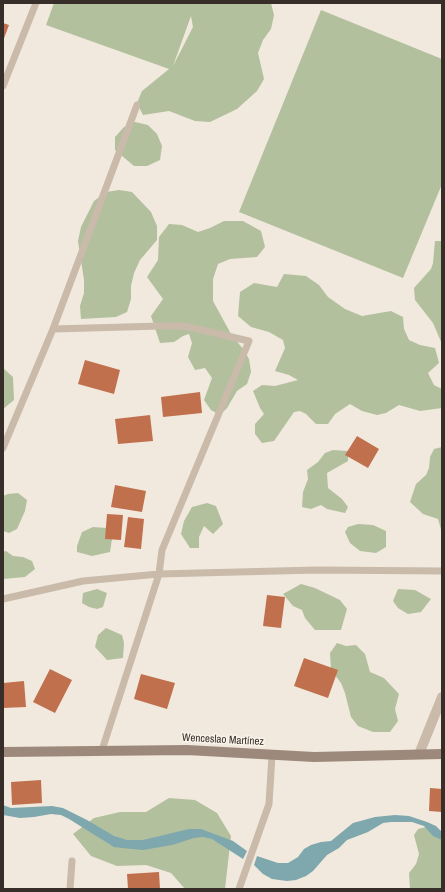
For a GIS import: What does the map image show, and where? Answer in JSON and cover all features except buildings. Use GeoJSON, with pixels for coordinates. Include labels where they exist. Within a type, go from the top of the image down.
{"type":"FeatureCollection","features":[{"type":"Feature","properties":{"kind":"main road","name":"Wenceslao Martínez"},"geometry":{"type":"LineString","coordinates":[[3,752],[187,750],[314,756],[442,754]]}},
{"type":"Feature","properties":{"kind":"street"},"geometry":{"type":"LineString","coordinates":[[419,754],[442,697]]}},
{"type":"Feature","properties":{"kind":"lane"},"geometry":{"type":"LineString","coordinates":[[3,86],[36,3]]}},
{"type":"Feature","properties":{"kind":"lane"},"geometry":{"type":"LineString","coordinates":[[3,448],[53,329],[137,105]]}},
{"type":"Feature","properties":{"kind":"lane"},"geometry":{"type":"LineString","coordinates":[[53,329],[184,326],[249,341],[162,550],[158,574],[102,750]]}},
{"type":"Feature","properties":{"kind":"lane"},"geometry":{"type":"LineString","coordinates":[[3,598],[83,581],[158,574],[317,570],[442,571]]}},
{"type":"Feature","properties":{"kind":"lane"},"geometry":{"type":"LineString","coordinates":[[239,889],[269,804],[272,755]]}},
{"type":"Feature","properties":{"kind":"lane"},"geometry":{"type":"LineString","coordinates":[[70,889],[72,861]]}},
{"type":"Feature","properties":{"kind":"green space"},"geometry":{"type":"Polygon","coordinates":[[[54,3],[271,3],[274,15],[271,29],[263,40],[258,53],[264,79],[257,91],[237,109],[210,122],[195,121],[169,111],[143,115],[137,103],[142,91],[169,69],[46,25],[54,3]],[[191,16],[173,66],[193,27],[191,16]]]}},
{"type":"Feature","properties":{"kind":"green space"},"geometry":{"type":"Polygon","coordinates":[[[321,10],[442,59],[442,184],[403,278],[239,212],[321,10]]]}},
{"type":"Feature","properties":{"kind":"green space"},"geometry":{"type":"Polygon","coordinates":[[[135,122],[148,125],[157,134],[162,146],[160,160],[147,166],[134,166],[115,150],[115,137],[124,127],[135,122]]]}},
{"type":"Feature","properties":{"kind":"green space"},"geometry":{"type":"Polygon","coordinates":[[[119,190],[132,192],[151,212],[157,226],[157,240],[140,260],[134,273],[131,286],[131,299],[127,312],[116,317],[81,319],[80,306],[84,293],[84,280],[78,241],[81,227],[94,201],[106,192],[119,190]]]}},
{"type":"Feature","properties":{"kind":"green space"},"geometry":{"type":"Polygon","coordinates":[[[224,221],[243,221],[261,231],[265,247],[257,257],[230,259],[218,264],[213,279],[213,301],[231,334],[249,359],[251,372],[247,384],[237,391],[227,408],[220,415],[211,410],[204,400],[212,378],[205,368],[195,370],[188,357],[192,343],[189,334],[174,342],[160,343],[151,316],[163,299],[147,277],[158,260],[159,237],[169,224],[182,225],[198,232],[224,221]]]}},
{"type":"Feature","properties":{"kind":"green space"},"geometry":{"type":"Polygon","coordinates":[[[435,241],[442,241],[442,344],[433,323],[415,300],[414,288],[431,269],[435,241]]]}},
{"type":"Feature","properties":{"kind":"green space"},"geometry":{"type":"Polygon","coordinates":[[[284,274],[306,276],[319,285],[328,297],[345,309],[362,316],[391,311],[403,317],[404,329],[409,340],[420,345],[435,348],[439,363],[428,373],[434,385],[442,389],[442,408],[420,411],[399,405],[386,413],[377,415],[362,411],[350,404],[335,414],[328,424],[316,424],[306,414],[300,411],[294,412],[274,441],[262,443],[255,434],[255,424],[264,414],[253,391],[262,385],[275,386],[298,380],[289,375],[275,371],[285,348],[283,340],[269,332],[251,327],[238,316],[240,292],[254,283],[277,287],[284,274]]]}},
{"type":"Feature","properties":{"kind":"green space"},"geometry":{"type":"Polygon","coordinates":[[[3,368],[13,377],[14,400],[3,409],[3,368]]]}},
{"type":"Feature","properties":{"kind":"green space"},"geometry":{"type":"Polygon","coordinates":[[[442,447],[442,533],[438,519],[423,514],[410,502],[416,484],[426,475],[429,468],[430,457],[434,449],[442,447]]]}},
{"type":"Feature","properties":{"kind":"green space"},"geometry":{"type":"Polygon","coordinates":[[[333,450],[348,451],[348,461],[327,473],[328,488],[342,499],[348,507],[345,513],[327,509],[321,505],[311,509],[302,507],[303,492],[308,479],[307,470],[318,462],[325,453],[333,450]]]}},
{"type":"Feature","properties":{"kind":"green space"},"geometry":{"type":"Polygon","coordinates":[[[18,493],[27,500],[25,511],[17,529],[9,533],[3,531],[3,496],[18,493]]]}},
{"type":"Feature","properties":{"kind":"green space"},"geometry":{"type":"Polygon","coordinates":[[[207,503],[216,506],[223,524],[213,534],[204,526],[199,537],[199,548],[190,548],[181,534],[184,521],[192,507],[207,503]]]}},
{"type":"Feature","properties":{"kind":"green space"},"geometry":{"type":"Polygon","coordinates":[[[358,524],[373,525],[386,531],[386,547],[376,553],[360,551],[350,543],[345,532],[348,527],[358,524]]]}},
{"type":"Feature","properties":{"kind":"green space"},"geometry":{"type":"Polygon","coordinates":[[[93,527],[107,528],[112,539],[110,552],[92,556],[77,552],[77,546],[82,532],[93,527]]]}},
{"type":"Feature","properties":{"kind":"green space"},"geometry":{"type":"Polygon","coordinates":[[[6,551],[13,556],[23,557],[32,561],[35,569],[25,577],[3,579],[3,552],[6,551]]]}},
{"type":"Feature","properties":{"kind":"green space"},"geometry":{"type":"Polygon","coordinates":[[[301,584],[315,588],[340,600],[347,609],[341,630],[315,630],[305,618],[302,610],[293,606],[283,594],[301,584]]]}},
{"type":"Feature","properties":{"kind":"green space"},"geometry":{"type":"Polygon","coordinates":[[[97,589],[107,593],[103,607],[97,609],[82,603],[83,593],[97,589]]]}},
{"type":"Feature","properties":{"kind":"green space"},"geometry":{"type":"Polygon","coordinates":[[[398,589],[415,590],[431,599],[421,612],[408,614],[398,608],[393,601],[398,589]]]}},
{"type":"Feature","properties":{"kind":"green space"},"geometry":{"type":"Polygon","coordinates":[[[106,628],[122,635],[124,643],[123,658],[107,660],[95,647],[98,635],[106,628]]]}},
{"type":"Feature","properties":{"kind":"green space"},"geometry":{"type":"Polygon","coordinates":[[[337,643],[346,646],[356,645],[365,654],[370,672],[384,678],[399,694],[395,709],[398,721],[390,732],[373,732],[358,726],[351,717],[341,683],[331,670],[330,653],[337,643]]]}},
{"type":"Feature","properties":{"kind":"green space"},"geometry":{"type":"Polygon","coordinates":[[[169,798],[195,800],[217,813],[231,836],[225,889],[185,889],[171,873],[146,865],[117,866],[91,856],[73,834],[94,818],[120,812],[146,812],[169,798]]]}},
{"type":"Feature","properties":{"kind":"green space"},"geometry":{"type":"Polygon","coordinates":[[[426,827],[442,837],[442,889],[410,889],[409,873],[416,864],[419,854],[414,835],[418,829],[426,827]]]}},
{"type":"Feature","properties":{"kind":"water"},"geometry":{"type":"Polygon","coordinates":[[[3,805],[11,808],[52,806],[63,808],[114,836],[127,840],[143,840],[189,829],[201,829],[233,841],[247,851],[243,859],[212,839],[203,837],[194,838],[172,845],[143,850],[114,847],[61,815],[51,814],[20,818],[3,815],[3,805]]]}},
{"type":"Feature","properties":{"kind":"water"},"geometry":{"type":"Polygon","coordinates":[[[395,815],[409,816],[436,826],[442,832],[442,840],[433,836],[424,826],[412,822],[383,823],[368,832],[347,840],[339,848],[327,855],[313,871],[296,880],[287,881],[272,879],[263,874],[254,865],[257,856],[278,863],[288,863],[298,857],[304,849],[311,845],[331,841],[353,823],[375,817],[395,815]]]}}]}
